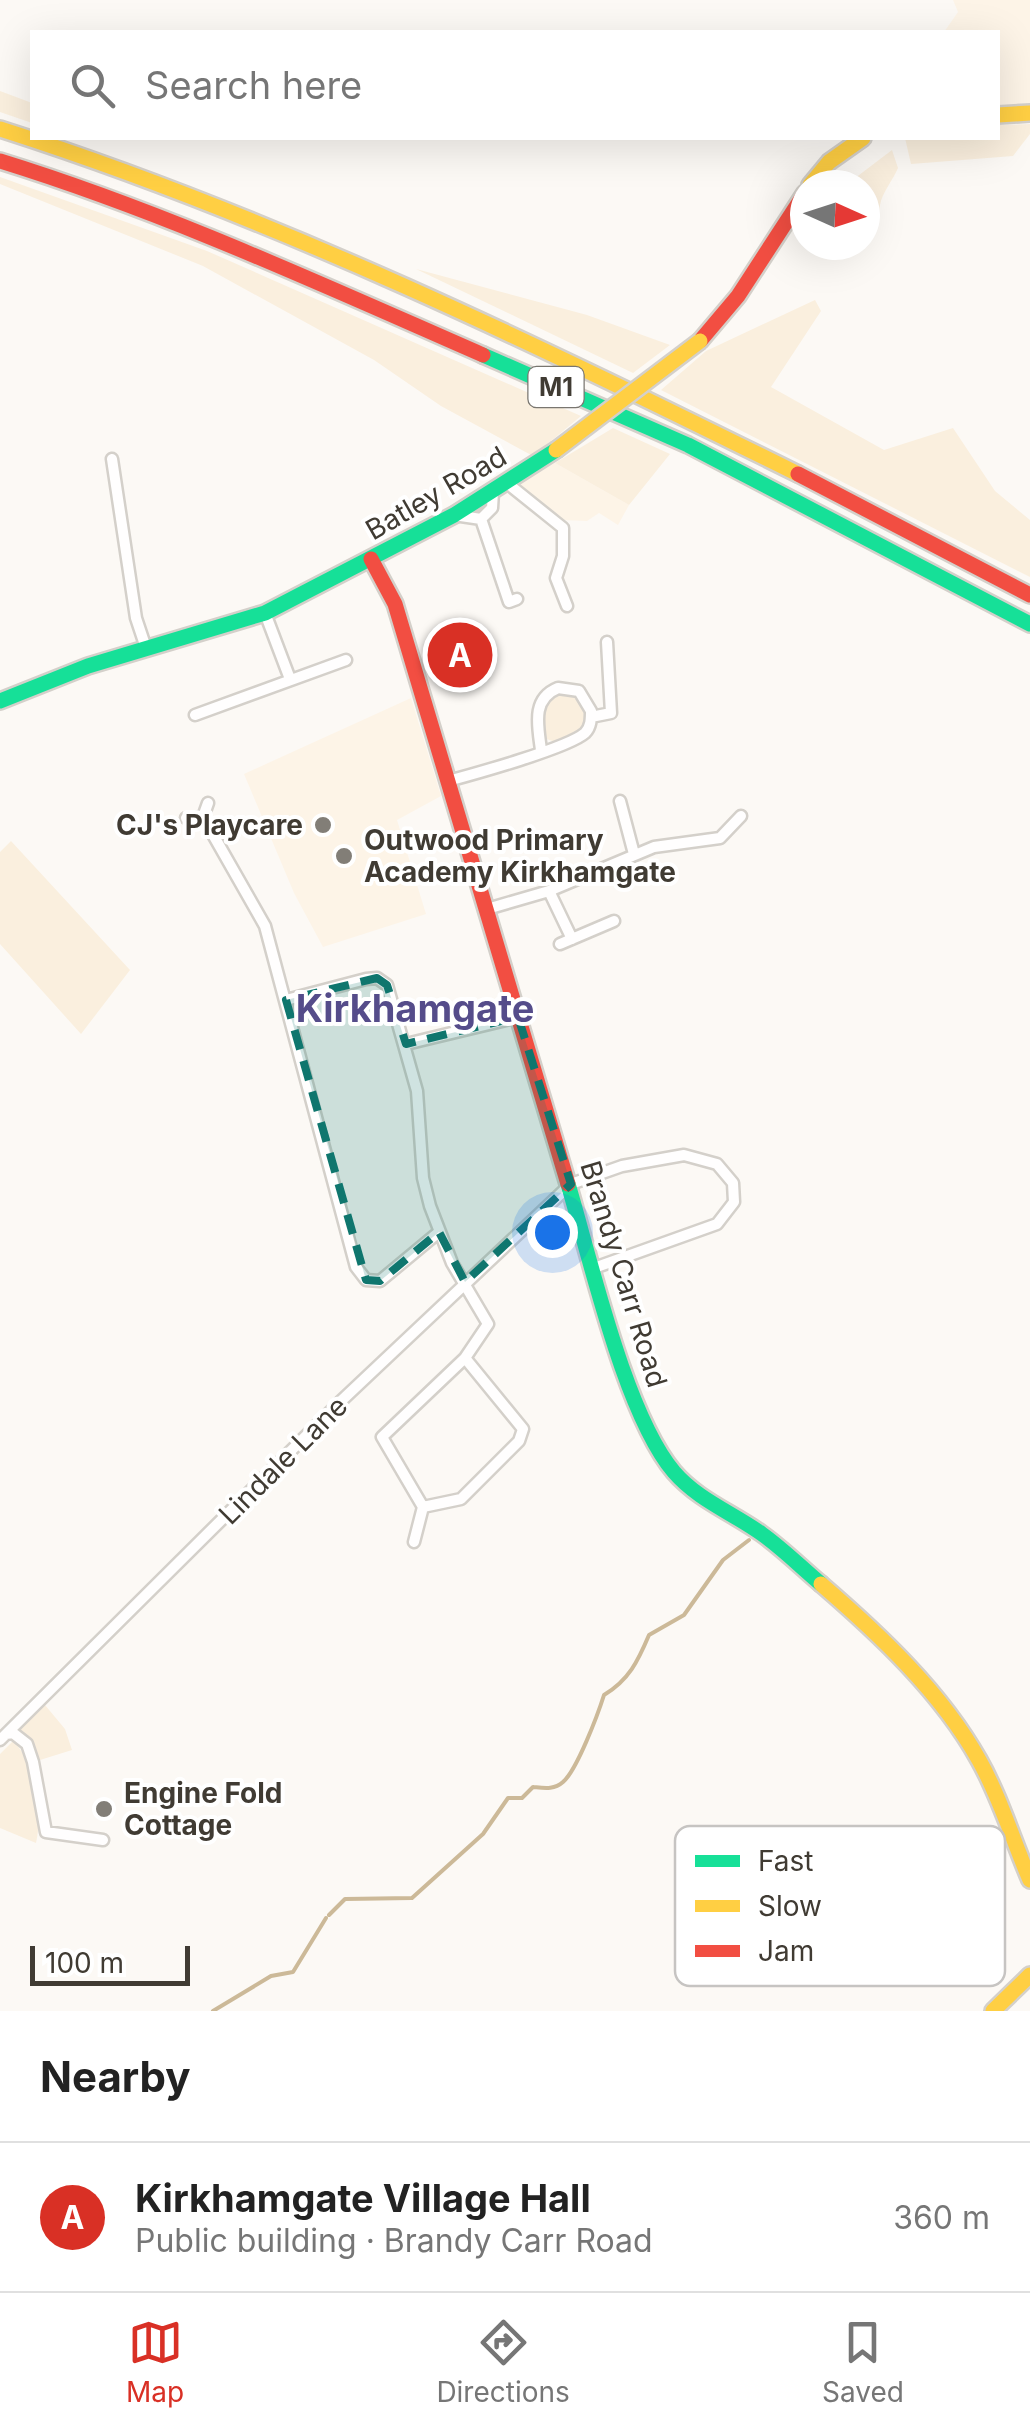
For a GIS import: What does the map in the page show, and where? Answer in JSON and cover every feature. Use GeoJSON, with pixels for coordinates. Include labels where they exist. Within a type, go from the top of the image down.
{"type":"FeatureCollection","features":[{"type":"Feature","properties":{"kind":"main road"},"geometry":{"type":"LineString","coordinates":[[1000,115],[1030,113]]}},
{"type":"Feature","properties":{"kind":"main road","name":"M1"},"geometry":{"type":"LineString","coordinates":[[0,129],[30,138]]}},
{"type":"Feature","properties":{"kind":"main road","name":"M1"},"geometry":{"type":"LineString","coordinates":[[35,140],[334,256],[586,370],[1030,596]]}},
{"type":"Feature","properties":{"kind":"main road"},"geometry":{"type":"LineString","coordinates":[[822,170],[860,140]]}},
{"type":"Feature","properties":{"kind":"main road","name":"M1"},"geometry":{"type":"LineString","coordinates":[[0,161],[68,182],[312,280],[688,445],[1030,624]]}},
{"type":"Feature","properties":{"kind":"main road","name":"Batley Road"},"geometry":{"type":"LineString","coordinates":[[0,701],[146,648],[265,613],[493,492],[672,367],[738,296],[790,215]]}},
{"type":"Feature","properties":{"kind":"main road","name":"Brandy Carr Road"},"geometry":{"type":"LineString","coordinates":[[371,560],[395,604],[628,1379],[672,1470],[694,1492],[762,1534],[888,1641],[979,1760],[1030,1880]]}},
{"type":"Feature","properties":{"kind":"main road"},"geometry":{"type":"LineString","coordinates":[[994,2011],[1030,1975]]}},
{"type":"Feature","properties":{"kind":"street"},"geometry":{"type":"LineString","coordinates":[[112,459],[136,618],[146,648]]}},
{"type":"Feature","properties":{"kind":"street"},"geometry":{"type":"LineString","coordinates":[[507,482],[563,528],[563,556],[556,578],[567,606]]}},
{"type":"Feature","properties":{"kind":"street"},"geometry":{"type":"LineString","coordinates":[[482,520],[492,508],[493,492]]}},
{"type":"Feature","properties":{"kind":"street"},"geometry":{"type":"LineString","coordinates":[[454,514],[482,520]]}},
{"type":"Feature","properties":{"kind":"street"},"geometry":{"type":"LineString","coordinates":[[482,520],[509,602],[517,598]]}},
{"type":"Feature","properties":{"kind":"street"},"geometry":{"type":"LineString","coordinates":[[265,613],[290,679]]}},
{"type":"Feature","properties":{"kind":"street"},"geometry":{"type":"LineString","coordinates":[[591,718],[612,712],[607,642]]}},
{"type":"Feature","properties":{"kind":"street"},"geometry":{"type":"LineString","coordinates":[[196,715],[346,660]]}},
{"type":"Feature","properties":{"kind":"street"},"geometry":{"type":"LineString","coordinates":[[448,781],[541,750],[582,736],[591,718],[586,698],[578,692],[567,687],[550,692],[538,709],[541,750]]}},
{"type":"Feature","properties":{"kind":"street"},"geometry":{"type":"LineString","coordinates":[[633,797],[617,802],[634,854]]}},
{"type":"Feature","properties":{"kind":"street"},"geometry":{"type":"LineString","coordinates":[[208,802],[203,817],[265,926],[356,1267],[366,1280],[380,1282],[438,1232]]}},
{"type":"Feature","properties":{"kind":"street"},"geometry":{"type":"LineString","coordinates":[[487,909],[550,890],[654,847],[720,838],[741,816]]}},
{"type":"Feature","properties":{"kind":"street"},"geometry":{"type":"LineString","coordinates":[[186,818],[203,817]]}},
{"type":"Feature","properties":{"kind":"street"},"geometry":{"type":"LineString","coordinates":[[550,890],[572,939]]}},
{"type":"Feature","properties":{"kind":"street"},"geometry":{"type":"LineString","coordinates":[[560,944],[614,921]]}},
{"type":"Feature","properties":{"kind":"street"},"geometry":{"type":"LineString","coordinates":[[286,1000],[377,978],[387,984],[406,1044],[423,1134],[422,1178],[438,1232],[488,1324],[465,1358],[382,1437],[423,1507],[414,1542]]}},
{"type":"Feature","properties":{"kind":"street"},"geometry":{"type":"LineString","coordinates":[[406,1044],[518,1017]]}},
{"type":"Feature","properties":{"kind":"street"},"geometry":{"type":"LineString","coordinates":[[570,1184],[622,1166],[684,1154],[717,1164],[735,1189],[731,1207],[717,1224],[594,1268]]}},
{"type":"Feature","properties":{"kind":"street","name":"Lindale Lane"},"geometry":{"type":"LineString","coordinates":[[3,1737],[464,1282],[570,1184]]}},
{"type":"Feature","properties":{"kind":"street"},"geometry":{"type":"LineString","coordinates":[[423,1507],[461,1499],[519,1441],[523,1428],[465,1358]]}},
{"type":"Feature","properties":{"kind":"street"},"geometry":{"type":"LineString","coordinates":[[3,1737],[14,1733],[27,1744],[46,1832],[103,1840]]}},
{"type":"Feature","properties":{"kind":"highlighted area"},"geometry":{"type":"Polygon","coordinates":[[[377,978],[387,985],[406,1044],[518,1017],[571,1184],[465,1282],[439,1232],[380,1281],[366,1280],[286,1000],[377,978]]]}},
{"type":"Feature","properties":{"kind":"shaded area"},"geometry":{"type":"Polygon","coordinates":[[[953,0],[1030,0],[1030,103],[1000,106],[1000,30],[945,30],[958,12],[953,0]]]}},
{"type":"Feature","properties":{"kind":"shaded area"},"geometry":{"type":"Polygon","coordinates":[[[0,91],[30,102],[30,122],[0,112],[0,91]]]}},
{"type":"Feature","properties":{"kind":"shaded area"},"geometry":{"type":"Polygon","coordinates":[[[1030,124],[1030,134],[1013,156],[911,164],[905,140],[1000,140],[1000,125],[1030,124]]]}},
{"type":"Feature","properties":{"kind":"shaded area"},"geometry":{"type":"Polygon","coordinates":[[[892,150],[898,168],[880,206],[880,170],[866,170],[892,150]]]}},
{"type":"Feature","properties":{"kind":"shaded area"},"geometry":{"type":"Polygon","coordinates":[[[0,177],[207,251],[581,416],[533,456],[441,406],[374,360],[203,266],[0,184],[0,177]]]}},
{"type":"Feature","properties":{"kind":"shaded area"},"geometry":{"type":"Polygon","coordinates":[[[416,269],[587,315],[670,345],[633,373],[416,269]]]}},
{"type":"Feature","properties":{"kind":"shaded area"},"geometry":{"type":"Polygon","coordinates":[[[815,300],[821,311],[771,387],[884,450],[953,428],[995,491],[1030,520],[1030,577],[661,390],[706,351],[815,300]]]}},
{"type":"Feature","properties":{"kind":"shaded area"},"geometry":{"type":"Polygon","coordinates":[[[613,428],[670,454],[629,505],[555,463],[613,428]]]}},
{"type":"Feature","properties":{"kind":"shaded area"},"geometry":{"type":"Polygon","coordinates":[[[555,463],[629,505],[618,525],[599,513],[587,521],[561,520],[516,486],[555,463]]]}},
{"type":"Feature","properties":{"kind":"shaded area"},"geometry":{"type":"Polygon","coordinates":[[[562,691],[576,694],[588,714],[582,731],[555,742],[544,738],[543,716],[546,705],[562,691]]]}},
{"type":"Feature","properties":{"kind":"shaded area","name":"Outwood Primary Academy Kirkhamgate"},"geometry":{"type":"Polygon","coordinates":[[[411,698],[441,796],[397,820],[426,914],[323,947],[294,893],[244,774],[411,698]]]}},
{"type":"Feature","properties":{"kind":"shaded area"},"geometry":{"type":"Polygon","coordinates":[[[11,841],[130,970],[81,1034],[0,944],[0,852],[11,841]]]}},
{"type":"Feature","properties":{"kind":"shaded area"},"geometry":{"type":"Polygon","coordinates":[[[45,1705],[65,1729],[72,1750],[40,1760],[20,1730],[45,1705]]]}},
{"type":"Feature","properties":{"kind":"shaded area"},"geometry":{"type":"Polygon","coordinates":[[[13,1741],[27,1762],[36,1789],[36,1843],[0,1828],[0,1754],[13,1741]]]}},
{"type":"Feature","properties":{"kind":"waterway"},"geometry":{"type":"LineString","coordinates":[[329,1915],[345,1899],[412,1898],[483,1834],[508,1798],[522,1798],[533,1787],[552,1787],[563,1782],[581,1754],[604,1695],[632,1669],[649,1635],[684,1615],[723,1560],[749,1540]]}},
{"type":"Feature","properties":{"kind":"waterway"},"geometry":{"type":"LineString","coordinates":[[213,2011],[271,1976],[293,1972],[326,1918]]}},
{"type":"Feature","properties":{"kind":"traffic: fast"},"geometry":{"type":"LineString","coordinates":[[483,355],[688,445],[1030,624]]}},
{"type":"Feature","properties":{"kind":"traffic: fast"},"geometry":{"type":"LineString","coordinates":[[0,701],[88,666],[265,613],[454,515],[556,450]]}},
{"type":"Feature","properties":{"kind":"traffic: fast"},"geometry":{"type":"LineString","coordinates":[[568,1184],[611,1335],[656,1446],[674,1472],[694,1491],[762,1534],[821,1584]]}},
{"type":"Feature","properties":{"kind":"traffic: slow"},"geometry":{"type":"LineString","coordinates":[[1000,115],[1030,113]]}},
{"type":"Feature","properties":{"kind":"traffic: slow"},"geometry":{"type":"LineString","coordinates":[[0,129],[30,139]]}},
{"type":"Feature","properties":{"kind":"traffic: slow"},"geometry":{"type":"LineString","coordinates":[[32,140],[205,202],[405,286],[798,474]]}},
{"type":"Feature","properties":{"kind":"traffic: slow"},"geometry":{"type":"LineString","coordinates":[[822,170],[860,140]]}},
{"type":"Feature","properties":{"kind":"traffic: slow"},"geometry":{"type":"LineString","coordinates":[[556,450],[700,341]]}},
{"type":"Feature","properties":{"kind":"traffic: slow"},"geometry":{"type":"LineString","coordinates":[[821,1584],[908,1665],[964,1735],[993,1789],[1030,1880]]}},
{"type":"Feature","properties":{"kind":"traffic: slow"},"geometry":{"type":"LineString","coordinates":[[993,2011],[1030,1975]]}},
{"type":"Feature","properties":{"kind":"traffic: jam"},"geometry":{"type":"LineString","coordinates":[[0,161],[184,227],[483,355]]}},
{"type":"Feature","properties":{"kind":"traffic: jam"},"geometry":{"type":"LineString","coordinates":[[700,341],[738,296],[790,216]]}},
{"type":"Feature","properties":{"kind":"traffic: jam"},"geometry":{"type":"LineString","coordinates":[[798,474],[1030,595]]}},
{"type":"Feature","properties":{"kind":"traffic: jam"},"geometry":{"type":"LineString","coordinates":[[371,559],[395,604],[568,1184]]}},
{"type":"Feature","properties":{"kind":"place","name":"Kirkhamgate Village Hall"},"geometry":{"type":"Point","coordinates":[460,655]}},
{"type":"Feature","properties":{"kind":"place","name":"CJ's Playcare"},"geometry":{"type":"Point","coordinates":[323,825]}},
{"type":"Feature","properties":{"kind":"place","name":"Outwood Primary Academy Kirkhamgate"},"geometry":{"type":"Point","coordinates":[344,856]}},
{"type":"Feature","properties":{"kind":"place","name":"Engine Fold Cottage"},"geometry":{"type":"Point","coordinates":[104,1809]}},
{"type":"Feature","properties":{"kind":"district","name":"Kirkhamgate"},"geometry":{"type":"Point","coordinates":[415,1009]}}]}
